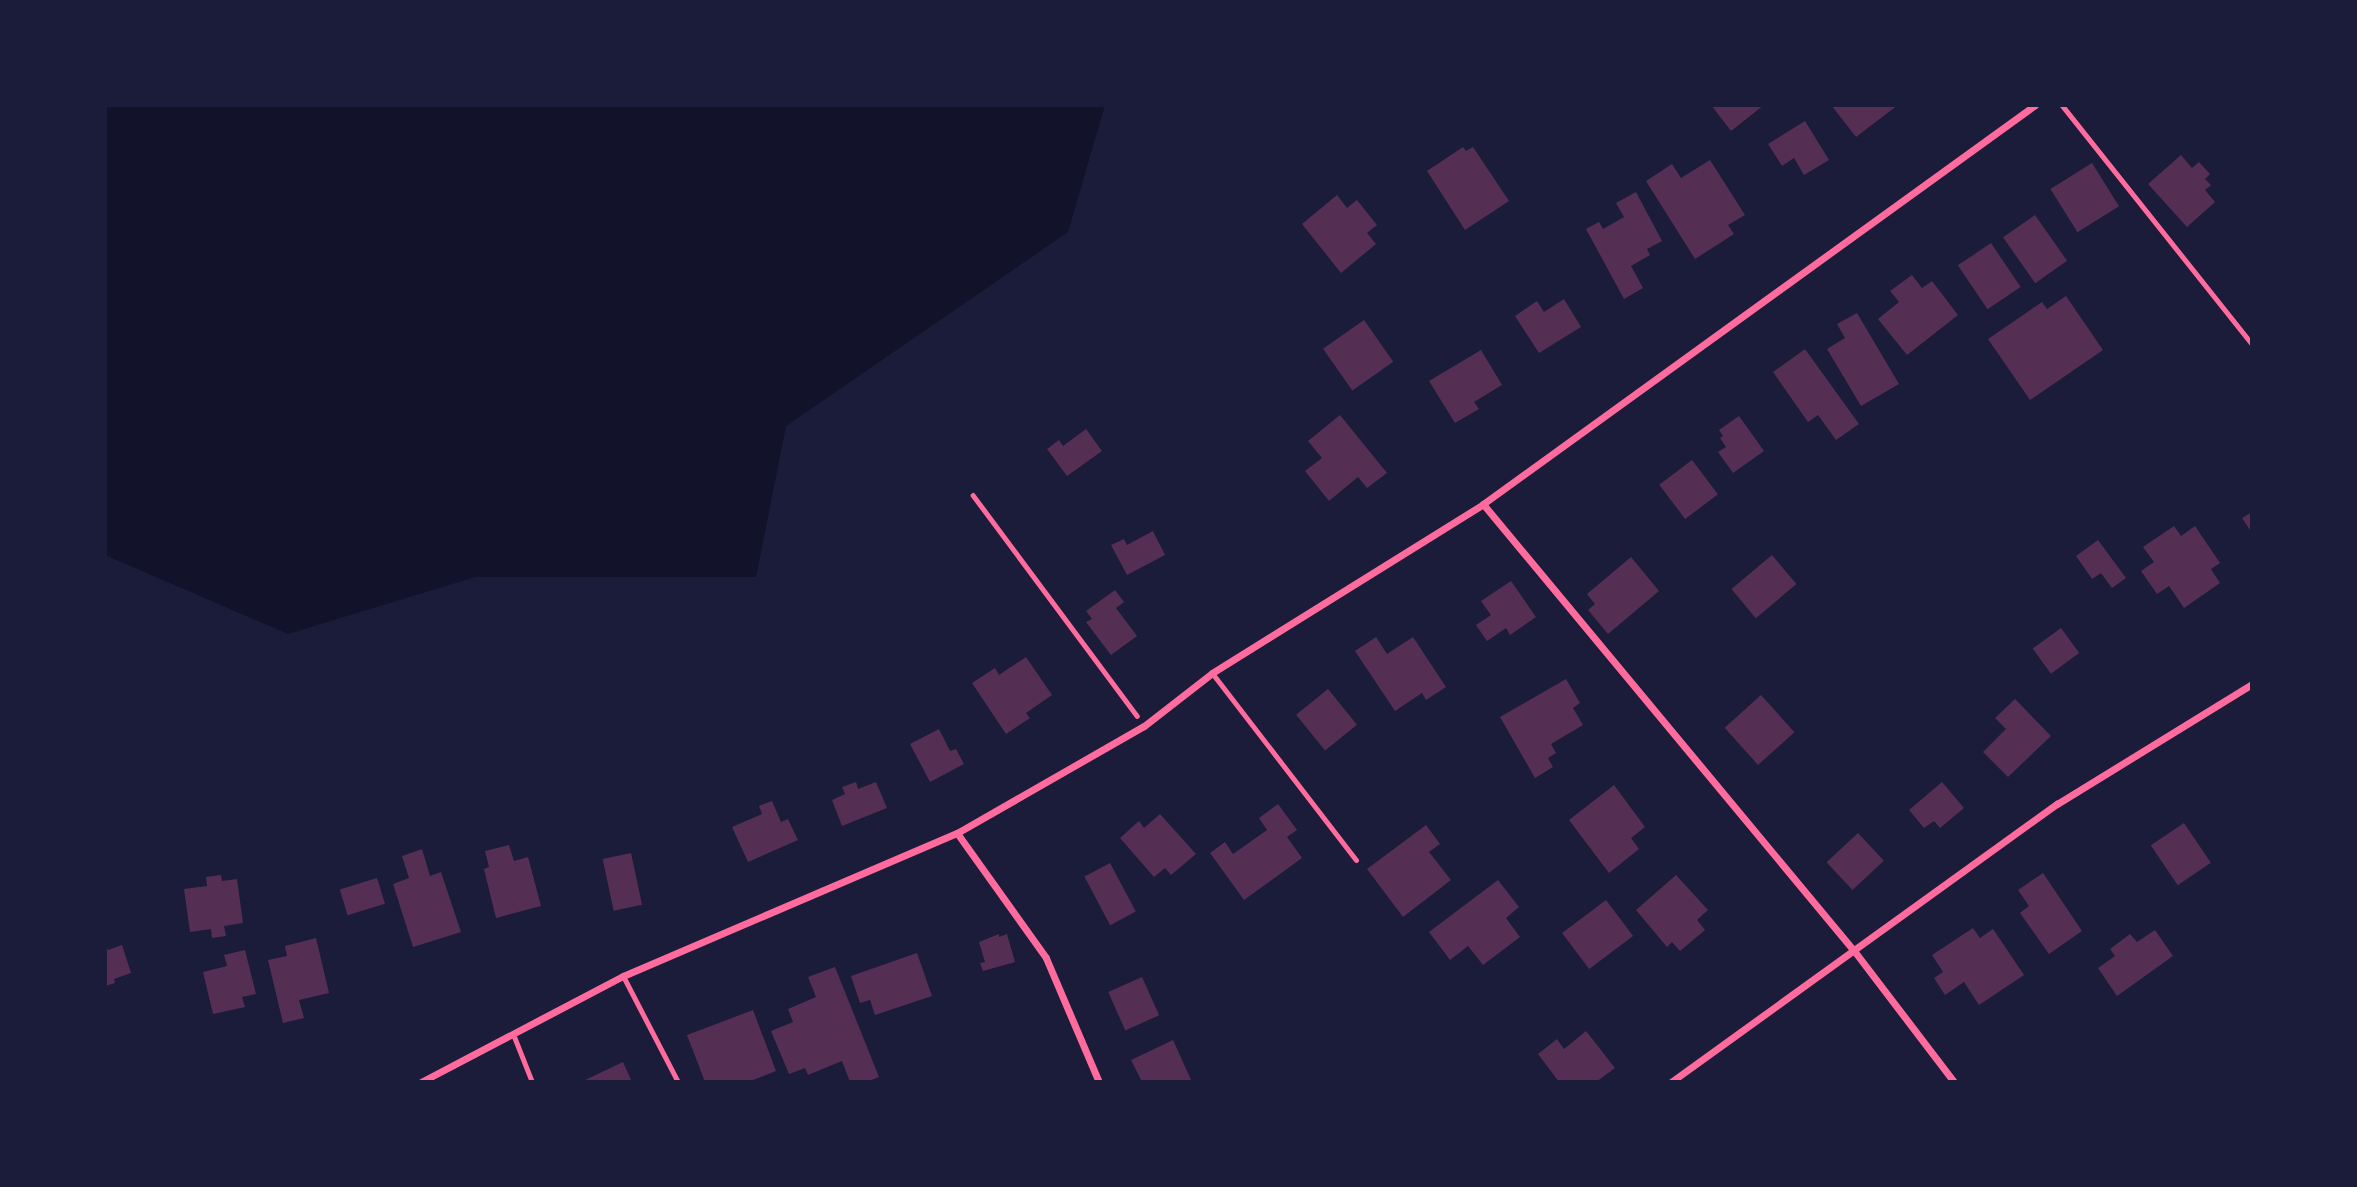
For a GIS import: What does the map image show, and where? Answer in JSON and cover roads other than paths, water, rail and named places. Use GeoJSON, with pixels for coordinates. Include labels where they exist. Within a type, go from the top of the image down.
{"type":"FeatureCollection","features":[{"type":"Feature","properties":{"kind":"street"},"geometry":{"type":"LineString","coordinates":[[421,1082],[623,976],[957,833],[1144,726],[1212,673],[1483,504],[2035,105]]}},
{"type":"Feature","properties":{"kind":"street"},"geometry":{"type":"LineString","coordinates":[[1483,504],[1855,952],[1954,1082]]}},
{"type":"Feature","properties":{"kind":"street"},"geometry":{"type":"LineString","coordinates":[[1671,1082],[2057,804],[2252,684]]}},
{"type":"Feature","properties":{"kind":"street"},"geometry":{"type":"LineString","coordinates":[[957,833],[1046,958],[1099,1082]]}},
{"type":"Feature","properties":{"kind":"lane"},"geometry":{"type":"LineString","coordinates":[[1212,673],[1356,860]]}},
{"type":"Feature","properties":{"kind":"lane"},"geometry":{"type":"LineString","coordinates":[[623,976],[678,1082]]}},
{"type":"Feature","properties":{"kind":"lane"},"geometry":{"type":"LineString","coordinates":[[513,1034],[532,1082]]}}]}
